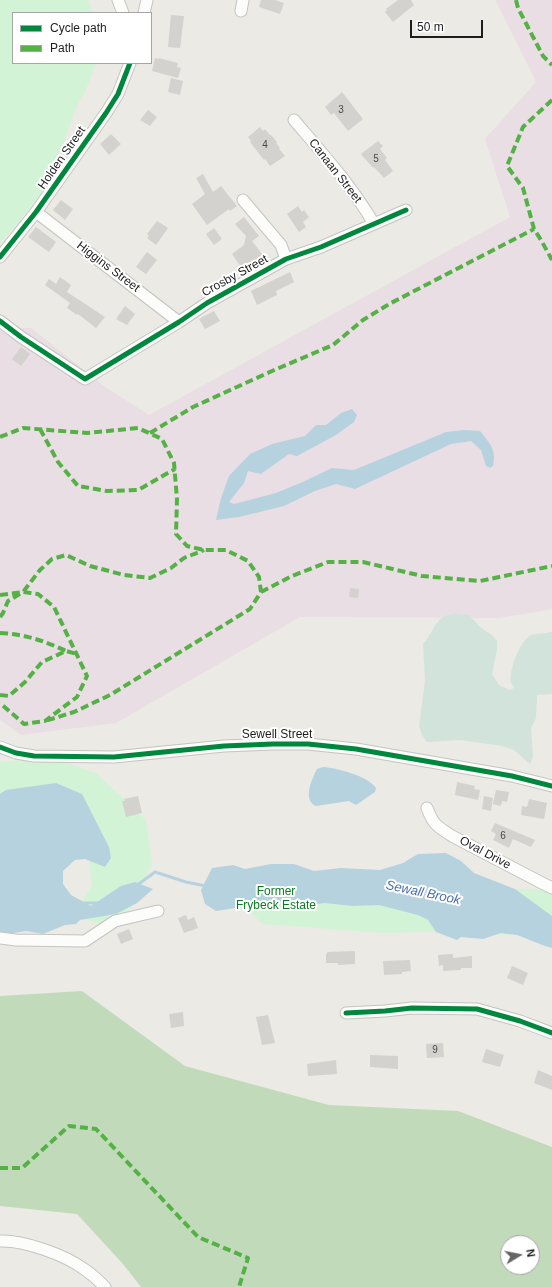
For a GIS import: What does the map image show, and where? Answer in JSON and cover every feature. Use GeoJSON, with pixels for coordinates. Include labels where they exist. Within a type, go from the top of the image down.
{"type":"FeatureCollection","features":[{"type":"Feature","properties":{"kind":"street"},"geometry":{"type":"LineString","coordinates":[[118,0],[123,12]]}},
{"type":"Feature","properties":{"kind":"street"},"geometry":{"type":"LineString","coordinates":[[144,12],[148,0]]}},
{"type":"Feature","properties":{"kind":"street"},"geometry":{"type":"LineString","coordinates":[[241,11],[243,0]]}},
{"type":"Feature","properties":{"kind":"street","name":"Holden Street"},"geometry":{"type":"LineString","coordinates":[[0,257],[36,212],[106,113],[118,94],[130,64]]}},
{"type":"Feature","properties":{"kind":"street","name":"Canaan Street"},"geometry":{"type":"LineString","coordinates":[[294,120],[354,194],[374,224]]}},
{"type":"Feature","properties":{"kind":"street"},"geometry":{"type":"LineString","coordinates":[[244,200],[281,245],[286,260]]}},
{"type":"Feature","properties":{"kind":"street","name":"Crosby Street"},"geometry":{"type":"LineString","coordinates":[[0,321],[20,337],[85,379],[179,322],[206,303],[286,260],[406,210]]}},
{"type":"Feature","properties":{"kind":"street","name":"Higgins Street"},"geometry":{"type":"LineString","coordinates":[[36,212],[179,322]]}},
{"type":"Feature","properties":{"kind":"street","name":"Sewell Street"},"geometry":{"type":"LineString","coordinates":[[0,747],[16,753],[34,756],[114,757],[224,746],[308,744],[356,749],[512,776],[552,786]]}},
{"type":"Feature","properties":{"kind":"street","name":"Oval Drive"},"geometry":{"type":"LineString","coordinates":[[427,808],[432,822],[452,836],[552,888]]}},
{"type":"Feature","properties":{"kind":"street"},"geometry":{"type":"LineString","coordinates":[[0,938],[16,940],[85,941],[115,921],[158,911]]}},
{"type":"Feature","properties":{"kind":"street"},"geometry":{"type":"LineString","coordinates":[[346,1013],[412,1008],[477,1009],[520,1021],[552,1033]]}},
{"type":"Feature","properties":{"kind":"street"},"geometry":{"type":"LineString","coordinates":[[0,1241],[22,1243],[55,1254],[84,1269],[105,1287]]}},
{"type":"Feature","properties":{"kind":"shaded area"},"geometry":{"type":"Polygon","coordinates":[[[495,0],[552,0],[552,609],[499,618],[300,617],[116,723],[21,735],[0,720],[0,328],[31,328],[104,386],[149,415],[510,217],[485,139],[536,82],[495,0]]]}},
{"type":"Feature","properties":{"kind":"shaded area"},"geometry":{"type":"Polygon","coordinates":[[[455,613],[469,615],[480,627],[493,636],[497,641],[497,650],[492,674],[499,685],[510,690],[514,688],[511,683],[513,664],[523,643],[531,635],[552,632],[552,694],[537,695],[536,718],[531,728],[533,757],[530,764],[514,750],[502,746],[460,740],[427,742],[422,735],[419,726],[425,681],[423,644],[443,617],[455,613]]]}},
{"type":"Feature","properties":{"kind":"green space"},"geometry":{"type":"Polygon","coordinates":[[[0,0],[88,0],[93,12],[12,12],[12,64],[96,64],[85,92],[77,106],[61,149],[46,176],[43,190],[19,222],[0,243],[0,0]]]}},
{"type":"Feature","properties":{"kind":"green space"},"geometry":{"type":"Polygon","coordinates":[[[52,757],[97,774],[146,820],[152,864],[131,908],[104,926],[74,914],[92,885],[89,857],[0,808],[0,762],[52,757]]]}},
{"type":"Feature","properties":{"kind":"green space","name":"Former Frybeck Estate"},"geometry":{"type":"Polygon","coordinates":[[[237,871],[441,889],[552,889],[552,931],[506,935],[454,931],[385,933],[263,924],[242,905],[237,871]]]}},
{"type":"Feature","properties":{"kind":"green space"},"geometry":{"type":"Polygon","coordinates":[[[82,991],[185,1066],[329,1105],[458,1111],[552,1147],[552,1287],[141,1287],[123,1264],[77,1214],[0,1206],[0,996],[82,991]]]}},
{"type":"Feature","properties":{"kind":"water"},"geometry":{"type":"Polygon","coordinates":[[[352,409],[357,415],[354,422],[336,435],[297,456],[289,454],[261,474],[248,471],[244,483],[229,502],[234,504],[276,493],[332,468],[354,470],[446,432],[465,430],[480,431],[492,447],[494,456],[493,466],[490,468],[486,466],[481,450],[471,441],[451,444],[355,489],[336,484],[315,491],[284,506],[239,517],[216,520],[221,498],[229,476],[250,454],[272,444],[305,436],[316,425],[326,425],[341,413],[352,409]]]}},
{"type":"Feature","properties":{"kind":"water"},"geometry":{"type":"Polygon","coordinates":[[[323,767],[344,771],[359,776],[376,788],[375,792],[356,805],[349,801],[316,806],[310,799],[309,789],[317,769],[323,767]]]}},
{"type":"Feature","properties":{"kind":"water"},"geometry":{"type":"Polygon","coordinates":[[[56,783],[82,794],[109,847],[111,858],[105,867],[85,859],[75,860],[63,871],[63,884],[71,895],[91,906],[121,886],[135,882],[153,889],[137,903],[116,914],[80,920],[76,924],[65,925],[43,934],[26,931],[0,935],[0,794],[6,790],[56,783]]]}},
{"type":"Feature","properties":{"kind":"water","name":"Former Frybeck Estate"},"geometry":{"type":"Polygon","coordinates":[[[446,853],[461,861],[474,873],[515,889],[552,916],[552,948],[517,935],[501,933],[483,939],[461,937],[457,940],[436,932],[428,920],[418,915],[379,905],[353,906],[324,903],[306,906],[274,902],[216,911],[205,904],[201,890],[212,868],[233,865],[245,869],[271,864],[294,864],[314,871],[341,868],[380,870],[403,863],[418,854],[446,853]]]}},
{"type":"Feature","properties":{"kind":"building"},"geometry":{"type":"Polygon","coordinates":[[[261,0],[275,0],[284,3],[280,14],[259,7],[261,0]]]}},
{"type":"Feature","properties":{"kind":"building"},"geometry":{"type":"Polygon","coordinates":[[[398,0],[411,0],[414,5],[393,22],[385,12],[387,10],[386,9],[398,0]]]}},
{"type":"Feature","properties":{"kind":"building"},"geometry":{"type":"Polygon","coordinates":[[[171,15],[184,16],[180,48],[168,47],[171,15]]]}},
{"type":"Feature","properties":{"kind":"building"},"geometry":{"type":"Polygon","coordinates":[[[155,58],[178,63],[177,67],[181,68],[178,78],[152,71],[155,58]]]}},
{"type":"Feature","properties":{"kind":"building"},"geometry":{"type":"Polygon","coordinates":[[[171,78],[183,81],[180,95],[168,92],[171,78]]]}},
{"type":"Feature","properties":{"kind":"building"},"geometry":{"type":"Polygon","coordinates":[[[342,92],[363,119],[348,131],[334,113],[331,115],[325,107],[342,92]]]}},
{"type":"Feature","properties":{"kind":"building"},"geometry":{"type":"Polygon","coordinates":[[[148,110],[157,117],[150,126],[140,120],[148,110]]]}},
{"type":"Feature","properties":{"kind":"building"},"geometry":{"type":"Polygon","coordinates":[[[260,127],[263,131],[265,129],[271,135],[285,156],[270,166],[250,142],[251,141],[248,137],[260,127]]]}},
{"type":"Feature","properties":{"kind":"building"},"geometry":{"type":"Polygon","coordinates":[[[111,134],[121,144],[109,155],[100,144],[111,134]]]}},
{"type":"Feature","properties":{"kind":"building"},"geometry":{"type":"Polygon","coordinates":[[[378,141],[383,146],[380,149],[387,158],[385,160],[393,171],[384,178],[361,154],[378,141]]]}},
{"type":"Feature","properties":{"kind":"building"},"geometry":{"type":"Polygon","coordinates":[[[203,174],[213,192],[221,186],[237,206],[230,211],[229,209],[207,225],[192,204],[205,194],[196,178],[203,174]]]}},
{"type":"Feature","properties":{"kind":"building"},"geometry":{"type":"Polygon","coordinates":[[[61,200],[73,209],[65,220],[53,210],[61,200]]]}},
{"type":"Feature","properties":{"kind":"building"},"geometry":{"type":"Polygon","coordinates":[[[298,206],[302,212],[304,210],[309,217],[303,222],[306,227],[299,232],[287,214],[298,206]]]}},
{"type":"Feature","properties":{"kind":"building"},"geometry":{"type":"Polygon","coordinates":[[[244,217],[259,236],[252,241],[266,261],[243,270],[232,254],[244,245],[246,236],[235,224],[244,217]]]}},
{"type":"Feature","properties":{"kind":"building"},"geometry":{"type":"Polygon","coordinates":[[[157,221],[168,228],[156,245],[147,238],[149,236],[147,234],[157,221]]]}},
{"type":"Feature","properties":{"kind":"building"},"geometry":{"type":"Polygon","coordinates":[[[36,227],[56,242],[49,252],[28,237],[36,227]]]}},
{"type":"Feature","properties":{"kind":"building"},"geometry":{"type":"Polygon","coordinates":[[[214,228],[222,239],[214,245],[206,234],[214,228]]]}},
{"type":"Feature","properties":{"kind":"building"},"geometry":{"type":"Polygon","coordinates":[[[147,252],[157,260],[146,274],[136,267],[147,252]]]}},
{"type":"Feature","properties":{"kind":"building"},"geometry":{"type":"Polygon","coordinates":[[[290,272],[294,282],[276,291],[277,295],[257,305],[251,291],[290,272]]]}},
{"type":"Feature","properties":{"kind":"building"},"geometry":{"type":"Polygon","coordinates":[[[60,277],[71,285],[67,292],[105,317],[96,328],[78,314],[77,315],[67,308],[70,303],[45,285],[49,279],[56,284],[60,277]]]}},
{"type":"Feature","properties":{"kind":"building"},"geometry":{"type":"Polygon","coordinates":[[[125,306],[135,314],[127,325],[116,319],[125,306]]]}},
{"type":"Feature","properties":{"kind":"building"},"geometry":{"type":"Polygon","coordinates":[[[214,311],[220,321],[205,329],[199,319],[214,311]]]}},
{"type":"Feature","properties":{"kind":"building"},"geometry":{"type":"Polygon","coordinates":[[[21,347],[30,354],[21,366],[12,359],[21,347]]]}},
{"type":"Feature","properties":{"kind":"building"},"geometry":{"type":"Polygon","coordinates":[[[350,588],[359,589],[358,598],[349,597],[350,588]]]}},
{"type":"Feature","properties":{"kind":"building"},"geometry":{"type":"Polygon","coordinates":[[[457,782],[475,786],[474,789],[480,790],[478,800],[455,795],[457,782]]]}},
{"type":"Feature","properties":{"kind":"building"},"geometry":{"type":"Polygon","coordinates":[[[496,790],[509,792],[507,802],[502,801],[501,806],[493,804],[496,790]]]}},
{"type":"Feature","properties":{"kind":"building"},"geometry":{"type":"Polygon","coordinates":[[[138,796],[142,813],[126,817],[122,801],[125,801],[124,799],[138,796]]]}},
{"type":"Feature","properties":{"kind":"building"},"geometry":{"type":"Polygon","coordinates":[[[484,796],[493,798],[491,811],[482,809],[484,796]]]}},
{"type":"Feature","properties":{"kind":"building"},"geometry":{"type":"Polygon","coordinates":[[[529,799],[547,803],[544,819],[521,815],[522,806],[527,807],[529,799]]]}},
{"type":"Feature","properties":{"kind":"building"},"geometry":{"type":"Polygon","coordinates":[[[495,823],[535,840],[531,847],[513,839],[509,848],[493,840],[496,834],[491,831],[495,823]]]}},
{"type":"Feature","properties":{"kind":"building"},"geometry":{"type":"Polygon","coordinates":[[[186,915],[188,920],[194,917],[198,928],[184,933],[178,918],[186,915]]]}},
{"type":"Feature","properties":{"kind":"building"},"geometry":{"type":"Polygon","coordinates":[[[129,929],[133,939],[121,944],[117,934],[129,929]]]}},
{"type":"Feature","properties":{"kind":"building"},"geometry":{"type":"Polygon","coordinates":[[[355,951],[355,964],[338,965],[338,963],[326,963],[327,952],[355,951]]]}},
{"type":"Feature","properties":{"kind":"building"},"geometry":{"type":"Polygon","coordinates":[[[453,954],[453,958],[472,956],[472,968],[443,971],[443,965],[439,966],[438,955],[453,954]]]}},
{"type":"Feature","properties":{"kind":"building"},"geometry":{"type":"Polygon","coordinates":[[[410,960],[411,971],[402,972],[402,974],[384,975],[383,961],[410,960]]]}},
{"type":"Feature","properties":{"kind":"building"},"geometry":{"type":"Polygon","coordinates":[[[512,966],[528,973],[523,985],[507,978],[512,966]]]}},
{"type":"Feature","properties":{"kind":"building"},"geometry":{"type":"Polygon","coordinates":[[[183,1012],[184,1026],[171,1028],[169,1014],[183,1012]]]}},
{"type":"Feature","properties":{"kind":"building"},"geometry":{"type":"Polygon","coordinates":[[[268,1015],[275,1043],[262,1045],[256,1017],[268,1015]]]}},
{"type":"Feature","properties":{"kind":"building"},"geometry":{"type":"Polygon","coordinates":[[[443,1043],[444,1057],[427,1058],[426,1044],[443,1043]]]}},
{"type":"Feature","properties":{"kind":"building"},"geometry":{"type":"Polygon","coordinates":[[[486,1049],[504,1055],[500,1067],[482,1062],[486,1049]]]}},
{"type":"Feature","properties":{"kind":"building"},"geometry":{"type":"Polygon","coordinates":[[[370,1055],[398,1056],[398,1069],[370,1067],[370,1055]]]}},
{"type":"Feature","properties":{"kind":"building"},"geometry":{"type":"Polygon","coordinates":[[[336,1060],[337,1074],[308,1076],[307,1064],[336,1060]]]}},
{"type":"Feature","properties":{"kind":"building"},"geometry":{"type":"Polygon","coordinates":[[[538,1070],[552,1076],[552,1090],[534,1083],[538,1070]]]}},
{"type":"Feature","properties":{"kind":"waterway","name":"Sewall Brook"},"geometry":{"type":"LineString","coordinates":[[136,886],[155,872],[186,882],[206,886]]}},
{"type":"Feature","properties":{"kind":"waterway","name":"Sewall Brook"},"geometry":{"type":"LineString","coordinates":[[81,903],[99,903]]}},
{"type":"Feature","properties":{"kind":"marked path"},"geometry":{"type":"LineString","coordinates":[[516,0],[518,8],[543,56],[552,65]]}},
{"type":"Feature","properties":{"kind":"marked path"},"geometry":{"type":"LineString","coordinates":[[552,100],[523,127],[507,166],[523,188],[534,229],[552,260]]}},
{"type":"Feature","properties":{"kind":"marked path"},"geometry":{"type":"LineString","coordinates":[[150,433],[193,407],[333,345],[363,320],[391,303],[534,229]]}},
{"type":"Feature","properties":{"kind":"marked path"},"geometry":{"type":"LineString","coordinates":[[0,437],[23,428],[87,433],[138,428],[162,439],[174,463],[177,499],[176,534],[187,546],[204,550],[226,550],[248,561],[259,577],[261,592],[250,609],[110,695],[74,712],[45,721]]}},
{"type":"Feature","properties":{"kind":"marked path"},"geometry":{"type":"LineString","coordinates":[[40,429],[58,462],[78,486],[107,491],[138,490],[175,469]]}},
{"type":"Feature","properties":{"kind":"marked path"},"geometry":{"type":"LineString","coordinates":[[0,595],[23,592],[40,570],[52,559],[66,555],[90,566],[124,575],[150,578],[171,568],[184,558],[204,550]]}},
{"type":"Feature","properties":{"kind":"marked path"},"geometry":{"type":"LineString","coordinates":[[261,592],[292,576],[328,562],[363,562],[422,576],[480,581],[552,566]]}},
{"type":"Feature","properties":{"kind":"marked path"},"geometry":{"type":"LineString","coordinates":[[0,617],[8,601],[23,592],[38,594],[54,607],[87,676],[77,697],[45,721],[24,724],[0,703]]}},
{"type":"Feature","properties":{"kind":"marked path"},"geometry":{"type":"LineString","coordinates":[[0,633],[34,639],[66,651]]}},
{"type":"Feature","properties":{"kind":"marked path"},"geometry":{"type":"LineString","coordinates":[[0,695],[9,696],[25,682],[42,662],[66,651],[77,654]]}},
{"type":"Feature","properties":{"kind":"marked path"},"geometry":{"type":"LineString","coordinates":[[0,1168],[22,1168],[69,1126],[96,1129],[198,1237],[248,1258],[239,1287]]}},
{"type":"Feature","properties":{"kind":"cycle path"},"geometry":{"type":"LineString","coordinates":[[0,257],[36,212],[106,113],[118,94],[130,64]]}},
{"type":"Feature","properties":{"kind":"cycle path"},"geometry":{"type":"LineString","coordinates":[[0,321],[21,337],[85,379],[179,322],[207,303],[286,259],[321,247],[406,210]]}},
{"type":"Feature","properties":{"kind":"cycle path"},"geometry":{"type":"LineString","coordinates":[[0,747],[16,753],[34,756],[114,757],[224,746],[308,744],[356,749],[512,776],[552,786]]}},
{"type":"Feature","properties":{"kind":"cycle path"},"geometry":{"type":"LineString","coordinates":[[346,1013],[412,1008],[477,1009],[520,1021],[552,1033]]}}]}
